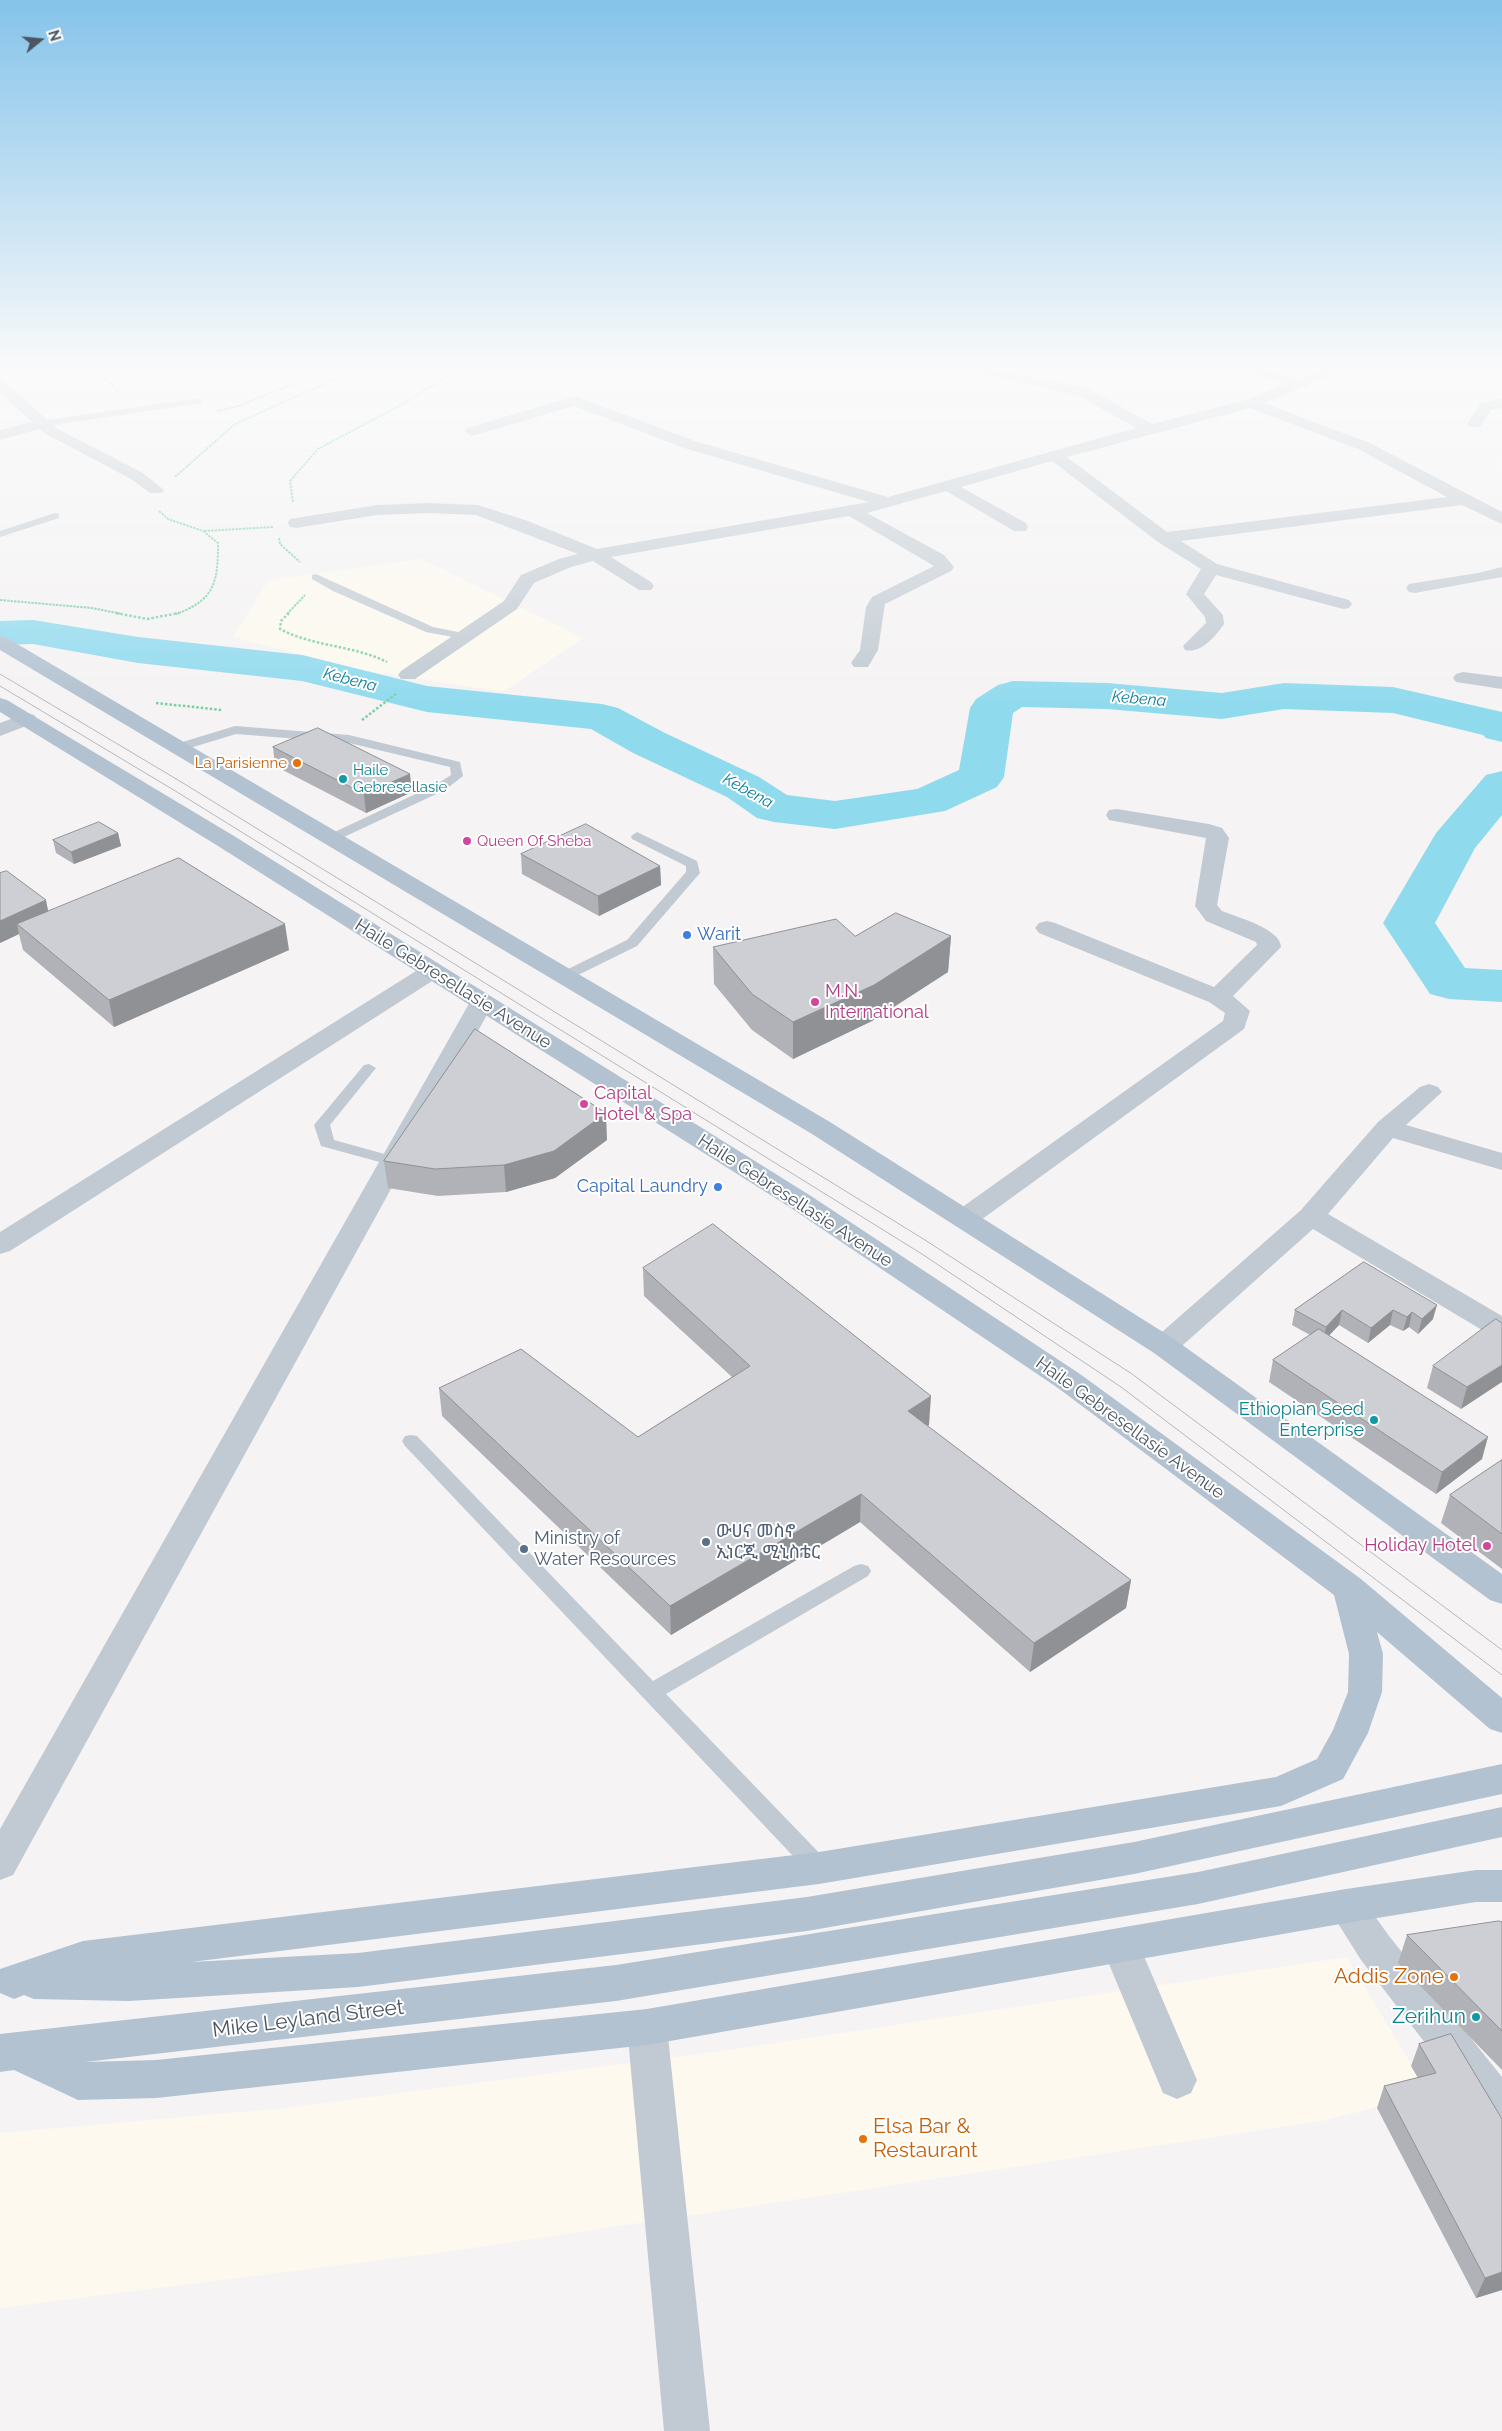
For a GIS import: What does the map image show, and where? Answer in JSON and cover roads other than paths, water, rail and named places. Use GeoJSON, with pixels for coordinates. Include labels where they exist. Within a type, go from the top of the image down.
{"type":"FeatureCollection","features":[{"type":"Feature","properties":{"kind":"main road"},"geometry":{"type":"LineString","coordinates":[[6,646],[180,747],[331,839],[821,1128],[1164,1346],[1502,1591]]}},
{"type":"Feature","properties":{"kind":"main road","name":"Haile Gebresellasie Avenue"},"geometry":{"type":"LineString","coordinates":[[0,704],[801,1202],[1061,1376],[1349,1588],[1502,1719]]}},
{"type":"Feature","properties":{"kind":"main road"},"geometry":{"type":"LineString","coordinates":[[7,1981],[83,1958],[819,1868],[1281,1790],[1330,1769],[1350,1733],[1365,1692],[1366,1654],[1349,1588]]}},
{"type":"Feature","properties":{"kind":"main road"},"geometry":{"type":"LineString","coordinates":[[7,1981],[129,1983],[358,1970],[808,1914],[1134,1858],[1502,1779]]}},
{"type":"Feature","properties":{"kind":"main road","name":"Mike Leyland Street"},"geometry":{"type":"LineString","coordinates":[[9,2052],[616,1983],[1198,1888],[1502,1822]]}},
{"type":"Feature","properties":{"kind":"main road"},"geometry":{"type":"LineString","coordinates":[[9,2052],[78,2081],[156,2079],[647,2028],[1346,1906],[1476,1886],[1502,1886]]}},
{"type":"Feature","properties":{"kind":"street"},"geometry":{"type":"LineString","coordinates":[[143,480],[156,490]]}},
{"type":"Feature","properties":{"kind":"street"},"geometry":{"type":"LineString","coordinates":[[812,480],[887,503]]}},
{"type":"Feature","properties":{"kind":"street"},"geometry":{"type":"LineString","coordinates":[[404,683],[464,636],[510,605],[527,579],[565,563],[595,555],[852,511],[967,480]]}},
{"type":"Feature","properties":{"kind":"street"},"geometry":{"type":"LineString","coordinates":[[1088,480],[1164,538],[1211,568],[1343,604]]}},
{"type":"Feature","properties":{"kind":"street"},"geometry":{"type":"LineString","coordinates":[[1431,480],[1502,518]]}},
{"type":"Feature","properties":{"kind":"street"},"geometry":{"type":"LineString","coordinates":[[948,486],[1020,527]]}},
{"type":"Feature","properties":{"kind":"street"},"geometry":{"type":"LineString","coordinates":[[1164,538],[1467,499]]}},
{"type":"Feature","properties":{"kind":"street"},"geometry":{"type":"LineString","coordinates":[[296,523],[377,510],[429,508],[478,510],[522,525],[595,555],[645,586]]}},
{"type":"Feature","properties":{"kind":"street"},"geometry":{"type":"LineString","coordinates":[[852,511],[938,559],[944,567],[878,601],[875,607],[869,650],[861,662]]}},
{"type":"Feature","properties":{"kind":"street"},"geometry":{"type":"LineString","coordinates":[[1192,646],[1215,624],[1214,615],[1206,609],[1195,594],[1211,568]]}},
{"type":"Feature","properties":{"kind":"street"},"geometry":{"type":"LineString","coordinates":[[1415,588],[1479,578],[1502,572]]}},
{"type":"Feature","properties":{"kind":"street"},"geometry":{"type":"LineString","coordinates":[[1463,678],[1502,683]]}},
{"type":"Feature","properties":{"kind":"street"},"geometry":{"type":"LineString","coordinates":[[0,730],[26,719]]}},
{"type":"Feature","properties":{"kind":"street"},"geometry":{"type":"LineString","coordinates":[[1117,815],[1201,829],[1214,833],[1218,838],[1206,906],[1214,916],[1264,937],[1269,942],[1269,947],[1218,997]]}},
{"type":"Feature","properties":{"kind":"street"},"geometry":{"type":"LineString","coordinates":[[964,1219],[1235,1024],[1238,1011],[1218,997],[1047,928]]}},
{"type":"Feature","properties":{"kind":"street"},"geometry":{"type":"LineString","coordinates":[[0,1245],[432,971]]}},
{"type":"Feature","properties":{"kind":"street"},"geometry":{"type":"LineString","coordinates":[[0,1864],[482,1002]]}},
{"type":"Feature","properties":{"kind":"street"},"geometry":{"type":"LineString","coordinates":[[1164,1346],[1312,1216],[1387,1128],[1429,1092]]}},
{"type":"Feature","properties":{"kind":"street"},"geometry":{"type":"LineString","coordinates":[[1387,1128],[1502,1162]]}},
{"type":"Feature","properties":{"kind":"street"},"geometry":{"type":"LineString","coordinates":[[1312,1216],[1502,1329]]}},
{"type":"Feature","properties":{"kind":"street"},"geometry":{"type":"LineString","coordinates":[[1346,1906],[1386,1963],[1502,2109]]}},
{"type":"Feature","properties":{"kind":"street"},"geometry":{"type":"LineString","coordinates":[[1120,1944],[1177,2080]]}},
{"type":"Feature","properties":{"kind":"street"},"geometry":{"type":"LineString","coordinates":[[647,2028],[688,2431]]}},
{"type":"Feature","properties":{"kind":"lane"},"geometry":{"type":"LineString","coordinates":[[0,534],[55,516]]}},
{"type":"Feature","properties":{"kind":"lane"},"geometry":{"type":"LineString","coordinates":[[316,577],[337,589],[430,630],[464,636]]}},
{"type":"Feature","properties":{"kind":"lane"},"geometry":{"type":"LineString","coordinates":[[180,747],[236,730],[349,740],[456,765],[457,776],[441,787],[331,839]]}},
{"type":"Feature","properties":{"kind":"lane"},"geometry":{"type":"LineString","coordinates":[[565,976],[632,943],[693,873],[692,864],[637,836]]}},
{"type":"Feature","properties":{"kind":"lane"},"geometry":{"type":"LineString","coordinates":[[369,1068],[322,1125],[327,1143],[393,1161]]}},
{"type":"Feature","properties":{"kind":"lane"},"geometry":{"type":"LineString","coordinates":[[411,1441],[819,1868]]}},
{"type":"Feature","properties":{"kind":"lane"},"geometry":{"type":"LineString","coordinates":[[652,1692],[861,1571]]}},
{"type":"Feature","properties":{"kind":"waterway","name":"Kebena"},"geometry":{"type":"LineString","coordinates":[[0,633],[33,632],[138,650],[302,668],[427,699],[602,717],[649,743],[743,787],[774,808],[835,815],[928,801],[981,777],[992,708],[1013,694],[1107,696],[1222,706],[1284,696],[1393,700],[1499,725],[1502,729]]}},
{"type":"Feature","properties":{"kind":"waterway","name":"Kebena"},"geometry":{"type":"LineString","coordinates":[[1502,785],[1453,843],[1409,923],[1449,983],[1502,986]]}},
{"type":"Feature","properties":{"kind":"tram line"},"geometry":{"type":"LineString","coordinates":[[0,674],[183,783],[925,1240],[1132,1374],[1502,1650]]}},
{"type":"Feature","properties":{"kind":"tram line"},"geometry":{"type":"LineString","coordinates":[[0,686],[177,792],[922,1254],[1121,1387],[1502,1675]]}},
{"type":"Feature","properties":{"kind":"place","name":"La Parisienne"},"geometry":{"type":"Point","coordinates":[297,763]}},
{"type":"Feature","properties":{"kind":"place","name":"Haile Gebresellasie"},"geometry":{"type":"Point","coordinates":[343,779]}},
{"type":"Feature","properties":{"kind":"place","name":"Queen Of Sheba"},"geometry":{"type":"Point","coordinates":[467,841]}},
{"type":"Feature","properties":{"kind":"place","name":"Warit"},"geometry":{"type":"Point","coordinates":[687,935]}},
{"type":"Feature","properties":{"kind":"place","name":"M.N. International"},"geometry":{"type":"Point","coordinates":[815,1002]}},
{"type":"Feature","properties":{"kind":"place","name":"Capital Hotel & Spa"},"geometry":{"type":"Point","coordinates":[584,1104]}},
{"type":"Feature","properties":{"kind":"place","name":"Capital Laundry"},"geometry":{"type":"Point","coordinates":[718,1187]}},
{"type":"Feature","properties":{"kind":"place","name":"Ethiopian Seed Enterprise"},"geometry":{"type":"Point","coordinates":[1374,1420]}},
{"type":"Feature","properties":{"kind":"place","name":"ውሀና መስኖ ኢነርጂ ሚኒስቴር"},"geometry":{"type":"Point","coordinates":[706,1542]}},
{"type":"Feature","properties":{"kind":"place","name":"Holiday Hotel"},"geometry":{"type":"Point","coordinates":[1487,1546]}},
{"type":"Feature","properties":{"kind":"place","name":"Ministry of Water Resources"},"geometry":{"type":"Point","coordinates":[524,1549]}},
{"type":"Feature","properties":{"kind":"place","name":"Addis Zone"},"geometry":{"type":"Point","coordinates":[1454,1977]}},
{"type":"Feature","properties":{"kind":"place","name":"Zerihun"},"geometry":{"type":"Point","coordinates":[1476,2017]}},
{"type":"Feature","properties":{"kind":"place","name":"Elsa Bar & Restaurant"},"geometry":{"type":"Point","coordinates":[863,2139]}}]}
